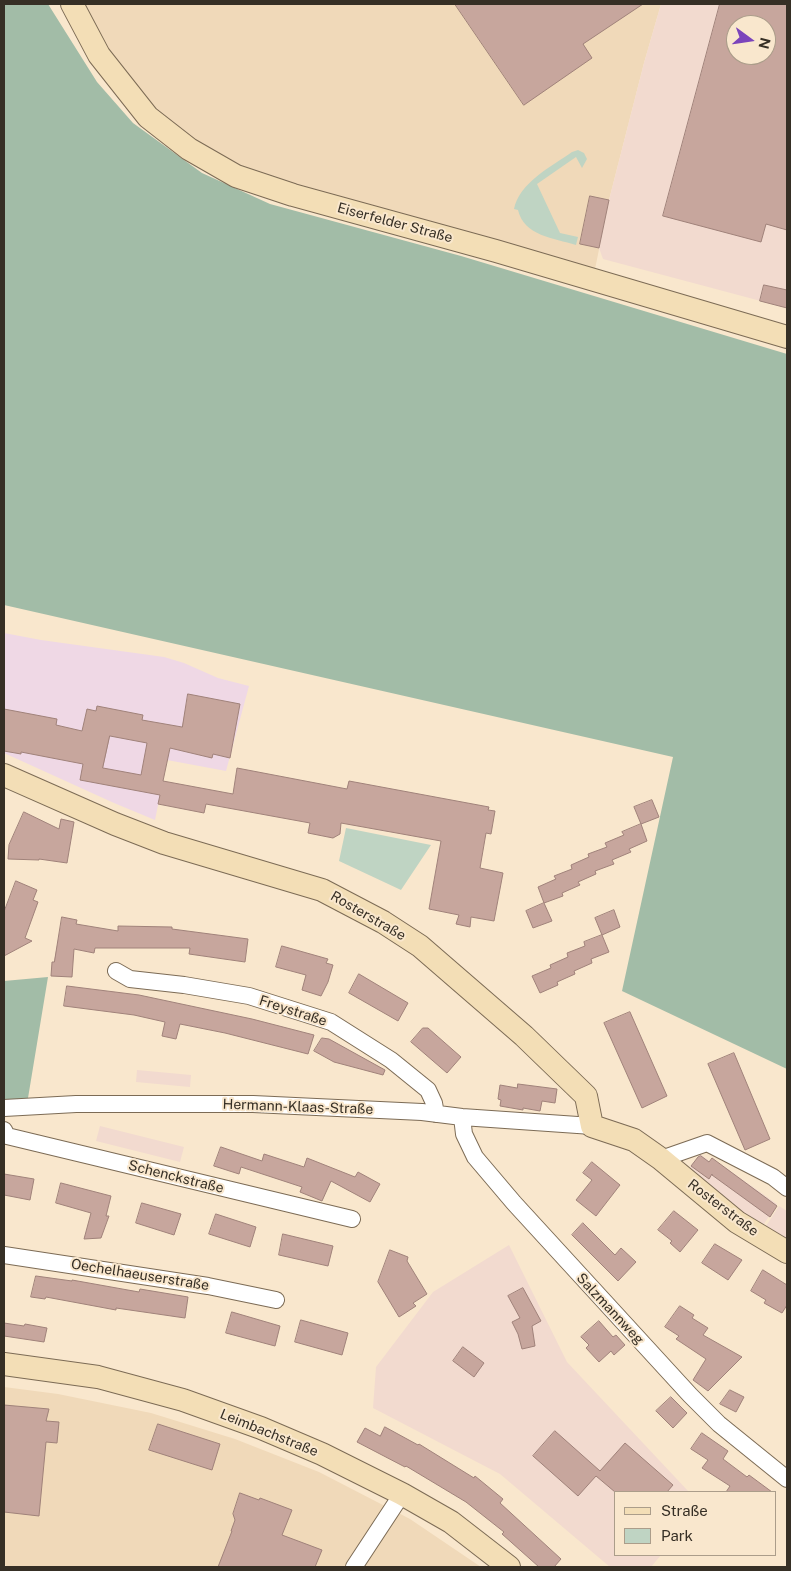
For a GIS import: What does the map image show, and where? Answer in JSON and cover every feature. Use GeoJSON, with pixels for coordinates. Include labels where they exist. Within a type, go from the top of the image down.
{"type":"FeatureCollection","features":[{"type":"Feature","properties":{"kind":"main road","name":"Eiserfelder Straße"},"geometry":{"type":"LineString","coordinates":[[72,4],[99,55],[148,117],[189,149],[236,176],[293,195],[496,251],[787,337]]}},
{"type":"Feature","properties":{"kind":"main road","name":"Rosterstraße"},"geometry":{"type":"LineString","coordinates":[[4,775],[115,824],[164,843],[322,890],[383,922],[420,946],[524,1036],[586,1096],[592,1126],[634,1140],[661,1159],[737,1222],[787,1252]]}},
{"type":"Feature","properties":{"kind":"main road","name":"Leimbachstraße"},"geometry":{"type":"LineString","coordinates":[[4,1364],[98,1377],[182,1400],[260,1428],[322,1454],[402,1494],[451,1522],[509,1567]]}},
{"type":"Feature","properties":{"kind":"street","name":"Freystraße"},"geometry":{"type":"LineString","coordinates":[[116,971],[130,979],[184,985],[249,996],[331,1022],[391,1060],[428,1090],[434,1103],[436,1114]]}},
{"type":"Feature","properties":{"kind":"street","name":"Hermann-Klaas-Straße"},"geometry":{"type":"LineString","coordinates":[[4,1108],[76,1104],[253,1104],[436,1114],[592,1126]]}},
{"type":"Feature","properties":{"kind":"street","name":"Salzmannweg"},"geometry":{"type":"LineString","coordinates":[[462,1117],[464,1134],[475,1157],[514,1204],[690,1395],[719,1424],[787,1479]]}},
{"type":"Feature","properties":{"kind":"street","name":"Schenckstraße"},"geometry":{"type":"LineString","coordinates":[[4,1130],[7,1136],[352,1219]]}},
{"type":"Feature","properties":{"kind":"street"},"geometry":{"type":"LineString","coordinates":[[661,1159],[707,1143],[773,1177],[787,1188]]}},
{"type":"Feature","properties":{"kind":"street","name":"Oechelhaeuserstraße"},"geometry":{"type":"LineString","coordinates":[[4,1255],[208,1286],[276,1300]]}},
{"type":"Feature","properties":{"kind":"street"},"geometry":{"type":"LineString","coordinates":[[354,1567],[402,1494]]}},
{"type":"Feature","properties":{"kind":"shaded area"},"geometry":{"type":"Polygon","coordinates":[[[72,4],[661,4],[609,200],[593,279],[293,195],[148,117],[72,4]]]}},
{"type":"Feature","properties":{"kind":"shaded area"},"geometry":{"type":"Polygon","coordinates":[[[661,4],[787,4],[787,308],[603,259],[599,248],[609,200],[661,4]]]}},
{"type":"Feature","properties":{"kind":"shaded area"},"geometry":{"type":"Polygon","coordinates":[[[4,633],[164,657],[184,663],[218,678],[249,686],[226,771],[167,760],[155,820],[4,753],[4,633]]]}},
{"type":"Feature","properties":{"kind":"shaded area"},"geometry":{"type":"Polygon","coordinates":[[[137,1070],[191,1075],[190,1087],[136,1082],[137,1070]]]}},
{"type":"Feature","properties":{"kind":"shaded area"},"geometry":{"type":"Polygon","coordinates":[[[100,1126],[184,1147],[180,1162],[96,1141],[100,1126]]]}},
{"type":"Feature","properties":{"kind":"shaded area"},"geometry":{"type":"Polygon","coordinates":[[[700,1154],[716,1166],[719,1163],[777,1204],[762,1227],[688,1170],[700,1154]]]}},
{"type":"Feature","properties":{"kind":"shaded area"},"geometry":{"type":"Polygon","coordinates":[[[779,1206],[787,1211],[787,1242],[764,1229],[779,1206]]]}},
{"type":"Feature","properties":{"kind":"shaded area"},"geometry":{"type":"Polygon","coordinates":[[[509,1245],[567,1362],[688,1491],[614,1491],[614,1556],[660,1556],[651,1567],[610,1567],[500,1474],[373,1408],[376,1367],[433,1292],[509,1245]]]}},
{"type":"Feature","properties":{"kind":"shaded area"},"geometry":{"type":"Polygon","coordinates":[[[4,1387],[58,1394],[151,1413],[235,1439],[319,1472],[410,1519],[481,1567],[8,1567],[4,1564],[4,1387]]]}},
{"type":"Feature","properties":{"kind":"green space"},"geometry":{"type":"Polygon","coordinates":[[[4,4],[48,4],[97,82],[133,123],[202,173],[270,204],[461,256],[787,354],[787,1069],[622,991],[673,757],[4,605],[4,4]]]}},
{"type":"Feature","properties":{"kind":"green space"},"geometry":{"type":"Polygon","coordinates":[[[578,150],[584,153],[587,159],[582,168],[576,157],[537,184],[560,233],[578,237],[576,245],[533,231],[521,219],[518,210],[514,209],[522,191],[529,183],[555,163],[578,150]]]}},
{"type":"Feature","properties":{"kind":"green space"},"geometry":{"type":"Polygon","coordinates":[[[346,828],[431,845],[401,890],[339,861],[346,828]]]}},
{"type":"Feature","properties":{"kind":"green space"},"geometry":{"type":"Polygon","coordinates":[[[48,977],[28,1098],[4,1102],[4,981],[48,977]]]}},
{"type":"Feature","properties":{"kind":"building"},"geometry":{"type":"Polygon","coordinates":[[[455,4],[643,4],[583,44],[592,58],[524,105],[455,4]]]}},
{"type":"Feature","properties":{"kind":"building"},"geometry":{"type":"Polygon","coordinates":[[[720,4],[787,4],[787,230],[766,224],[761,242],[663,216],[720,4]]]}},
{"type":"Feature","properties":{"kind":"building"},"geometry":{"type":"Polygon","coordinates":[[[590,196],[609,200],[599,248],[580,244],[590,196]]]}},
{"type":"Feature","properties":{"kind":"building"},"geometry":{"type":"Polygon","coordinates":[[[764,285],[787,290],[787,308],[760,301],[764,285]]]}},
{"type":"Feature","properties":{"kind":"building"},"geometry":{"type":"Polygon","coordinates":[[[188,694],[240,704],[230,758],[213,754],[212,758],[170,748],[163,781],[233,794],[237,768],[347,789],[349,781],[489,807],[488,810],[495,811],[491,834],[486,833],[480,868],[503,873],[494,921],[471,917],[470,927],[456,924],[459,915],[429,909],[441,841],[341,823],[340,834],[333,838],[308,833],[310,823],[206,804],[204,813],[158,804],[160,795],[80,780],[83,764],[21,752],[21,754],[4,751],[4,709],[57,719],[56,725],[82,731],[87,709],[96,711],[97,706],[143,715],[142,720],[182,727],[188,694]],[[110,736],[103,768],[141,775],[147,743],[110,736]]]}},
{"type":"Feature","properties":{"kind":"building"},"geometry":{"type":"Polygon","coordinates":[[[652,800],[659,817],[641,824],[634,807],[652,800]]]}},
{"type":"Feature","properties":{"kind":"building"},"geometry":{"type":"Polygon","coordinates":[[[24,812],[59,829],[61,819],[74,822],[67,863],[39,859],[8,859],[9,845],[24,812]]]}},
{"type":"Feature","properties":{"kind":"building"},"geometry":{"type":"Polygon","coordinates":[[[641,824],[647,841],[629,849],[631,852],[612,860],[614,864],[595,871],[596,874],[578,882],[580,885],[562,893],[563,896],[544,903],[538,887],[556,879],[554,876],[572,869],[571,865],[589,857],[588,854],[607,847],[605,843],[624,835],[622,832],[641,824]]]}},
{"type":"Feature","properties":{"kind":"building"},"geometry":{"type":"Polygon","coordinates":[[[16,881],[37,890],[33,900],[38,902],[25,938],[32,941],[4,956],[4,912],[16,881]]]}},
{"type":"Feature","properties":{"kind":"building"},"geometry":{"type":"Polygon","coordinates":[[[544,903],[552,921],[533,928],[526,911],[544,903]]]}},
{"type":"Feature","properties":{"kind":"building"},"geometry":{"type":"Polygon","coordinates":[[[614,910],[620,927],[602,935],[595,918],[614,910]]]}},
{"type":"Feature","properties":{"kind":"building"},"geometry":{"type":"Polygon","coordinates":[[[62,917],[77,920],[76,924],[118,931],[118,926],[172,927],[172,929],[248,939],[245,962],[189,954],[190,948],[95,948],[94,953],[74,949],[72,977],[51,976],[52,962],[54,962],[62,917]]]}},
{"type":"Feature","properties":{"kind":"building"},"geometry":{"type":"Polygon","coordinates":[[[602,935],[609,952],[591,959],[592,963],[574,971],[575,974],[557,982],[558,985],[540,993],[532,976],[551,968],[550,965],[568,957],[567,953],[585,946],[584,942],[602,935]]]}},
{"type":"Feature","properties":{"kind":"building"},"geometry":{"type":"Polygon","coordinates":[[[282,946],[328,959],[326,963],[333,965],[321,996],[302,990],[306,975],[276,967],[282,946]]]}},
{"type":"Feature","properties":{"kind":"building"},"geometry":{"type":"Polygon","coordinates":[[[359,974],[408,1003],[398,1021],[349,993],[359,974]]]}},
{"type":"Feature","properties":{"kind":"building"},"geometry":{"type":"Polygon","coordinates":[[[67,986],[139,995],[252,1019],[314,1035],[308,1054],[225,1033],[180,1024],[176,1039],[162,1036],[165,1022],[134,1015],[64,1006],[67,986]]]}},
{"type":"Feature","properties":{"kind":"building"},"geometry":{"type":"Polygon","coordinates":[[[630,1012],[667,1096],[642,1108],[604,1023],[630,1012]]]}},
{"type":"Feature","properties":{"kind":"building"},"geometry":{"type":"Polygon","coordinates":[[[423,1028],[428,1028],[461,1057],[447,1073],[411,1042],[423,1028]]]}},
{"type":"Feature","properties":{"kind":"building"},"geometry":{"type":"Polygon","coordinates":[[[322,1038],[329,1039],[385,1070],[383,1075],[334,1062],[314,1051],[322,1038]]]}},
{"type":"Feature","properties":{"kind":"building"},"geometry":{"type":"Polygon","coordinates":[[[734,1053],[770,1139],[745,1150],[708,1064],[734,1053]]]}},
{"type":"Feature","properties":{"kind":"building"},"geometry":{"type":"Polygon","coordinates":[[[518,1084],[557,1089],[555,1103],[542,1101],[540,1111],[500,1106],[501,1100],[498,1099],[500,1085],[517,1088],[518,1084]]]}},
{"type":"Feature","properties":{"kind":"building"},"geometry":{"type":"Polygon","coordinates":[[[221,1147],[262,1161],[264,1154],[304,1167],[307,1158],[355,1177],[358,1172],[380,1184],[370,1202],[331,1181],[322,1201],[300,1192],[302,1187],[241,1167],[239,1174],[214,1166],[221,1147]]]}},
{"type":"Feature","properties":{"kind":"building"},"geometry":{"type":"Polygon","coordinates":[[[701,1156],[709,1162],[712,1158],[777,1206],[770,1217],[712,1174],[709,1179],[691,1166],[701,1156]]]}},
{"type":"Feature","properties":{"kind":"building"},"geometry":{"type":"Polygon","coordinates":[[[592,1162],[620,1185],[596,1216],[576,1200],[592,1180],[583,1173],[592,1162]]]}},
{"type":"Feature","properties":{"kind":"building"},"geometry":{"type":"Polygon","coordinates":[[[4,1174],[34,1179],[30,1200],[4,1195],[4,1174]]]}},
{"type":"Feature","properties":{"kind":"building"},"geometry":{"type":"Polygon","coordinates":[[[61,1183],[111,1196],[106,1216],[109,1216],[101,1238],[84,1239],[91,1213],[56,1203],[61,1183]]]}},
{"type":"Feature","properties":{"kind":"building"},"geometry":{"type":"Polygon","coordinates":[[[142,1203],[181,1214],[174,1235],[136,1223],[142,1203]]]}},
{"type":"Feature","properties":{"kind":"building"},"geometry":{"type":"Polygon","coordinates":[[[674,1211],[698,1230],[680,1252],[670,1243],[672,1241],[658,1230],[674,1211]]]}},
{"type":"Feature","properties":{"kind":"building"},"geometry":{"type":"Polygon","coordinates":[[[216,1214],[256,1227],[250,1247],[209,1234],[216,1214]]]}},
{"type":"Feature","properties":{"kind":"building"},"geometry":{"type":"Polygon","coordinates":[[[583,1223],[615,1255],[621,1248],[636,1262],[618,1281],[572,1235],[583,1223]]]}},
{"type":"Feature","properties":{"kind":"building"},"geometry":{"type":"Polygon","coordinates":[[[283,1234],[333,1246],[328,1266],[279,1255],[283,1234]]]}},
{"type":"Feature","properties":{"kind":"building"},"geometry":{"type":"Polygon","coordinates":[[[715,1244],[742,1260],[728,1280],[702,1263],[715,1244]]]}},
{"type":"Feature","properties":{"kind":"building"},"geometry":{"type":"Polygon","coordinates":[[[390,1250],[408,1257],[407,1261],[427,1294],[413,1303],[416,1306],[399,1317],[378,1282],[390,1250]]]}},
{"type":"Feature","properties":{"kind":"building"},"geometry":{"type":"Polygon","coordinates":[[[763,1270],[787,1285],[787,1305],[782,1313],[764,1303],[766,1300],[751,1291],[763,1270]]]}},
{"type":"Feature","properties":{"kind":"building"},"geometry":{"type":"Polygon","coordinates":[[[36,1276],[72,1280],[139,1292],[140,1289],[188,1297],[185,1318],[116,1308],[116,1310],[46,1297],[45,1299],[31,1297],[36,1276]]]}},
{"type":"Feature","properties":{"kind":"building"},"geometry":{"type":"Polygon","coordinates":[[[523,1288],[541,1321],[532,1326],[535,1346],[522,1349],[512,1322],[520,1318],[508,1296],[523,1288]]]}},
{"type":"Feature","properties":{"kind":"building"},"geometry":{"type":"Polygon","coordinates":[[[680,1306],[694,1315],[692,1318],[708,1328],[703,1335],[742,1357],[708,1391],[693,1380],[706,1359],[676,1339],[679,1336],[665,1327],[680,1306]]]}},
{"type":"Feature","properties":{"kind":"building"},"geometry":{"type":"Polygon","coordinates":[[[232,1312],[280,1326],[275,1346],[226,1333],[232,1312]]]}},
{"type":"Feature","properties":{"kind":"building"},"geometry":{"type":"Polygon","coordinates":[[[301,1320],[348,1333],[342,1355],[295,1342],[301,1320]]]}},
{"type":"Feature","properties":{"kind":"building"},"geometry":{"type":"Polygon","coordinates":[[[599,1321],[613,1337],[616,1335],[625,1345],[614,1355],[611,1351],[599,1362],[586,1348],[589,1345],[581,1337],[599,1321]]]}},
{"type":"Feature","properties":{"kind":"building"},"geometry":{"type":"Polygon","coordinates":[[[4,1323],[47,1328],[44,1342],[4,1336],[4,1323]]]}},
{"type":"Feature","properties":{"kind":"building"},"geometry":{"type":"Polygon","coordinates":[[[463,1347],[484,1363],[474,1377],[453,1361],[463,1347]]]}},
{"type":"Feature","properties":{"kind":"building"},"geometry":{"type":"Polygon","coordinates":[[[730,1390],[744,1397],[736,1412],[720,1404],[730,1390]]]}},
{"type":"Feature","properties":{"kind":"building"},"geometry":{"type":"Polygon","coordinates":[[[671,1397],[687,1413],[673,1428],[656,1411],[671,1397]]]}},
{"type":"Feature","properties":{"kind":"building"},"geometry":{"type":"Polygon","coordinates":[[[4,1405],[49,1409],[46,1421],[59,1422],[57,1443],[46,1442],[39,1516],[4,1512],[4,1405]]]}},
{"type":"Feature","properties":{"kind":"building"},"geometry":{"type":"Polygon","coordinates":[[[158,1424],[220,1444],[212,1470],[149,1450],[158,1424]]]}},
{"type":"Feature","properties":{"kind":"building"},"geometry":{"type":"Polygon","coordinates":[[[385,1427],[419,1444],[474,1478],[475,1476],[503,1499],[500,1503],[561,1559],[554,1567],[539,1567],[502,1534],[504,1532],[466,1502],[406,1466],[357,1442],[365,1428],[380,1436],[385,1427]]]}},
{"type":"Feature","properties":{"kind":"building"},"geometry":{"type":"Polygon","coordinates":[[[555,1431],[600,1471],[625,1443],[673,1485],[668,1491],[614,1491],[596,1476],[578,1496],[533,1456],[555,1431]]]}},
{"type":"Feature","properties":{"kind":"building"},"geometry":{"type":"Polygon","coordinates":[[[702,1433],[728,1451],[723,1459],[747,1477],[749,1475],[771,1491],[727,1491],[730,1486],[702,1468],[708,1460],[691,1449],[702,1433]]]}},
{"type":"Feature","properties":{"kind":"building"},"geometry":{"type":"Polygon","coordinates":[[[240,1493],[292,1510],[282,1535],[322,1550],[315,1567],[218,1567],[232,1531],[235,1520],[233,1514],[240,1493]]]}}]}
